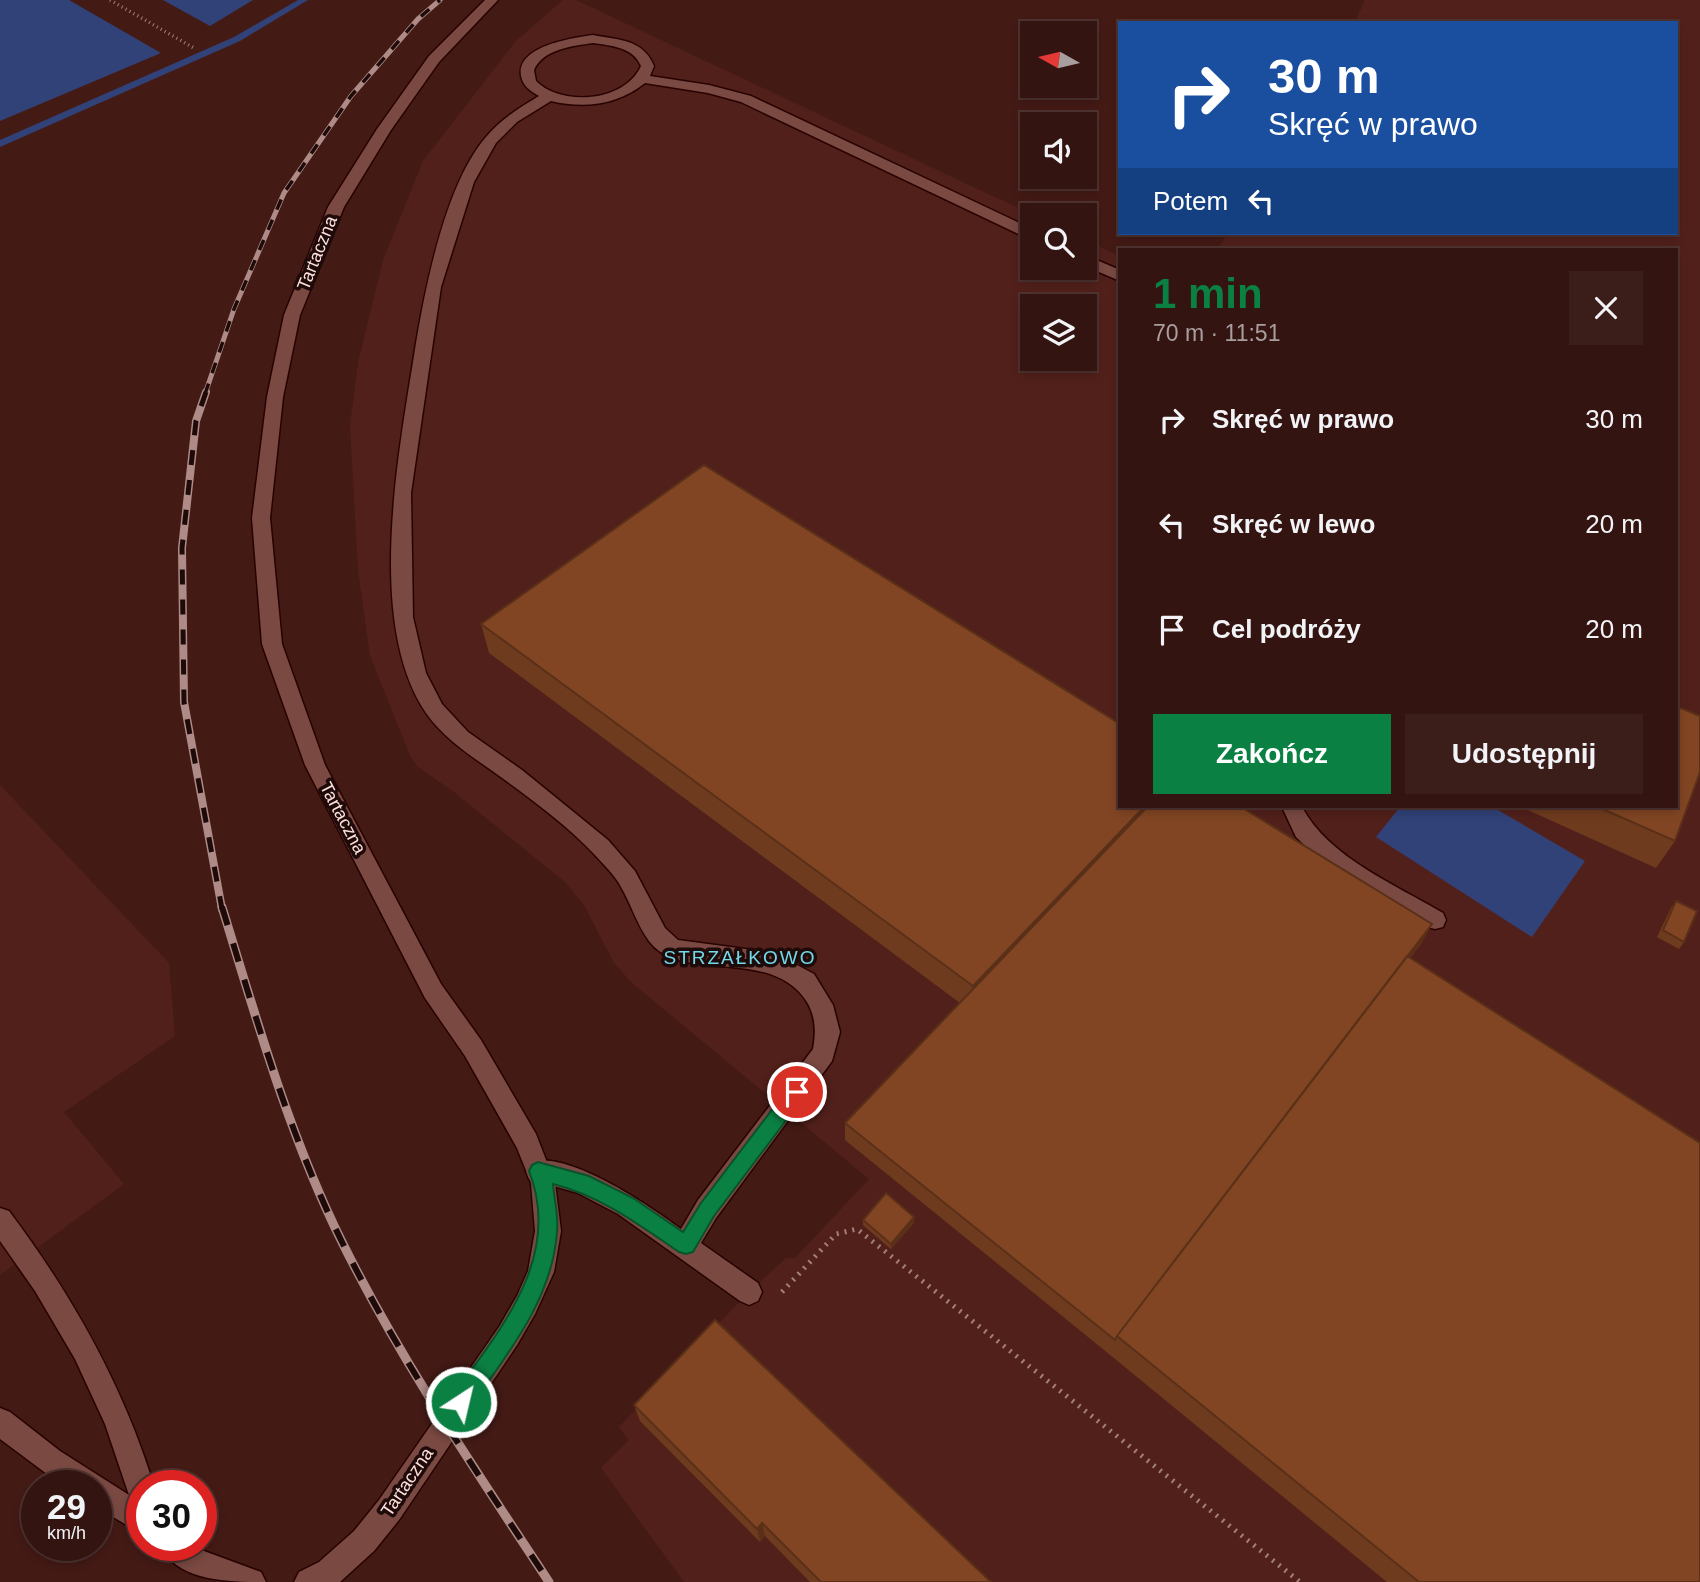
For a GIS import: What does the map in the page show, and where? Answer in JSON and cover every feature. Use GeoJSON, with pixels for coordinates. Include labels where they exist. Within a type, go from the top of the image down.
{"type":"FeatureCollection","features":[{"type":"Feature","properties":{"kind":"street","name":"Tartaczna"},"geometry":{"type":"LineString","coordinates":[[309,1582],[329,1572],[364,1541],[389,1510],[526,1304],[541,1272],[548,1231],[543,1183],[527,1142],[504,1097],[433,991],[316,765],[272,644],[261,518],[275,397],[292,315],[336,207],[384,129],[433,59],[492,0]]}},
{"type":"Feature","properties":{"kind":"street"},"geometry":{"type":"LineString","coordinates":[[575,41],[611,41],[639,51],[646,60],[648,70],[643,79],[620,95],[583,102],[549,96],[536,89],[529,80],[528,71],[533,61],[543,52],[575,41]]}},
{"type":"Feature","properties":{"kind":"street"},"geometry":{"type":"LineString","coordinates":[[643,79],[709,89],[746,99],[1020,228]]}},
{"type":"Feature","properties":{"kind":"street"},"geometry":{"type":"LineString","coordinates":[[549,96],[512,118],[490,141],[467,182],[450,228],[433,288],[402,493],[403,617],[416,673],[434,709],[461,738],[515,776],[600,846],[626,877],[657,935],[672,949],[754,960],[782,968],[806,981],[821,1005],[828,1032],[824,1053],[707,1209],[686,1245]]}},
{"type":"Feature","properties":{"kind":"street"},"geometry":{"type":"LineString","coordinates":[[1097,265],[1118,275]]}},
{"type":"Feature","properties":{"kind":"street"},"geometry":{"type":"LineString","coordinates":[[1292,808],[1304,831],[1332,858],[1435,920]]}},
{"type":"Feature","properties":{"kind":"street"},"geometry":{"type":"LineString","coordinates":[[538,1171],[582,1182],[627,1205],[749,1292]]}},
{"type":"Feature","properties":{"kind":"street"},"geometry":{"type":"LineString","coordinates":[[0,1220],[27,1255],[92,1365],[132,1454],[136,1470]]}},
{"type":"Feature","properties":{"kind":"street"},"geometry":{"type":"LineString","coordinates":[[0,1422],[64,1470]]}},
{"type":"Feature","properties":{"kind":"street"},"geometry":{"type":"LineString","coordinates":[[194,1561],[251,1582]]}},
{"type":"Feature","properties":{"kind":"path"},"geometry":{"type":"LineString","coordinates":[[110,0],[194,48]]}},
{"type":"Feature","properties":{"kind":"path"},"geometry":{"type":"LineString","coordinates":[[776,1298],[836,1234],[857,1229],[1300,1582]]}},
{"type":"Feature","properties":{"kind":"shaded area"},"geometry":{"type":"Polygon","coordinates":[[[563,0],[576,0],[1020,209],[1020,280],[1097,280],[1097,245],[1118,255],[1118,808],[1678,808],[1678,248],[1218,248],[1227,235],[1678,235],[1678,21],[1355,21],[1365,0],[1700,0],[1700,1582],[684,1582],[601,1468],[629,1440],[619,1427],[749,1292],[786,1258],[795,1258],[869,1179],[632,983],[614,963],[584,905],[565,882],[454,792],[418,767],[410,756],[370,656],[358,570],[350,425],[358,363],[383,260],[423,161],[515,42],[563,0]]]}},
{"type":"Feature","properties":{"kind":"shaded area"},"geometry":{"type":"Polygon","coordinates":[[[0,785],[169,963],[175,1036],[64,1112],[124,1184],[0,1275],[0,785]]]}},
{"type":"Feature","properties":{"kind":"water"},"geometry":{"type":"Polygon","coordinates":[[[0,0],[69,0],[161,53],[0,121],[0,0]]]}},
{"type":"Feature","properties":{"kind":"water"},"geometry":{"type":"Polygon","coordinates":[[[163,0],[253,0],[210,26],[163,0]]]}},
{"type":"Feature","properties":{"kind":"water"},"geometry":{"type":"Polygon","coordinates":[[[1399,808],[1495,808],[1585,861],[1532,937],[1376,837],[1399,808]]]}},
{"type":"Feature","properties":{"kind":"building"},"geometry":{"type":"Polygon","coordinates":[[[704,465],[1118,723],[1118,808],[1143,808],[973,986],[481,624],[704,465]]]}},
{"type":"Feature","properties":{"kind":"building"},"geometry":{"type":"Polygon","coordinates":[[[1678,707],[1700,716],[1700,772],[1675,841],[1600,808],[1678,808],[1678,707]]]}},
{"type":"Feature","properties":{"kind":"building"},"geometry":{"type":"Polygon","coordinates":[[[1146,808],[1243,808],[1432,924],[1115,1340],[845,1123],[1146,808]]]}},
{"type":"Feature","properties":{"kind":"building"},"geometry":{"type":"Polygon","coordinates":[[[1676,901],[1697,911],[1684,942],[1663,930],[1676,901]]]}},
{"type":"Feature","properties":{"kind":"building"},"geometry":{"type":"Polygon","coordinates":[[[1407,956],[1700,1143],[1700,1582],[1419,1582],[1117,1336],[1407,956]]]}},
{"type":"Feature","properties":{"kind":"building"},"geometry":{"type":"Polygon","coordinates":[[[886,1193],[914,1217],[891,1244],[863,1220],[886,1193]]]}},
{"type":"Feature","properties":{"kind":"building"},"geometry":{"type":"Polygon","coordinates":[[[715,1320],[991,1582],[821,1582],[762,1523],[757,1529],[634,1405],[715,1320]]]}},
{"type":"Feature","properties":{"kind":"waterway"},"geometry":{"type":"LineString","coordinates":[[0,144],[237,39],[304,0]]}},
{"type":"Feature","properties":{"kind":"railway"},"geometry":{"type":"LineString","coordinates":[[205,394],[234,309],[284,193],[351,96],[418,19],[440,0]]}},
{"type":"Feature","properties":{"kind":"railway"},"geometry":{"type":"LineString","coordinates":[[206,392],[196,421],[182,548],[184,702],[222,909]]}},
{"type":"Feature","properties":{"kind":"railway"},"geometry":{"type":"LineString","coordinates":[[222,907],[290,1119],[342,1242],[414,1373],[549,1582]]}},
{"type":"Feature","properties":{"kind":"district","name":"STRZAŁKOWO"},"geometry":{"type":"Point","coordinates":[740,957]}},
{"type":"Feature","properties":{"kind":"route"},"geometry":{"type":"LineString","coordinates":[[461,1402],[508,1336],[541,1272],[548,1231],[543,1183],[538,1171],[582,1182],[627,1205],[686,1245],[707,1209],[797,1092]]}}]}
